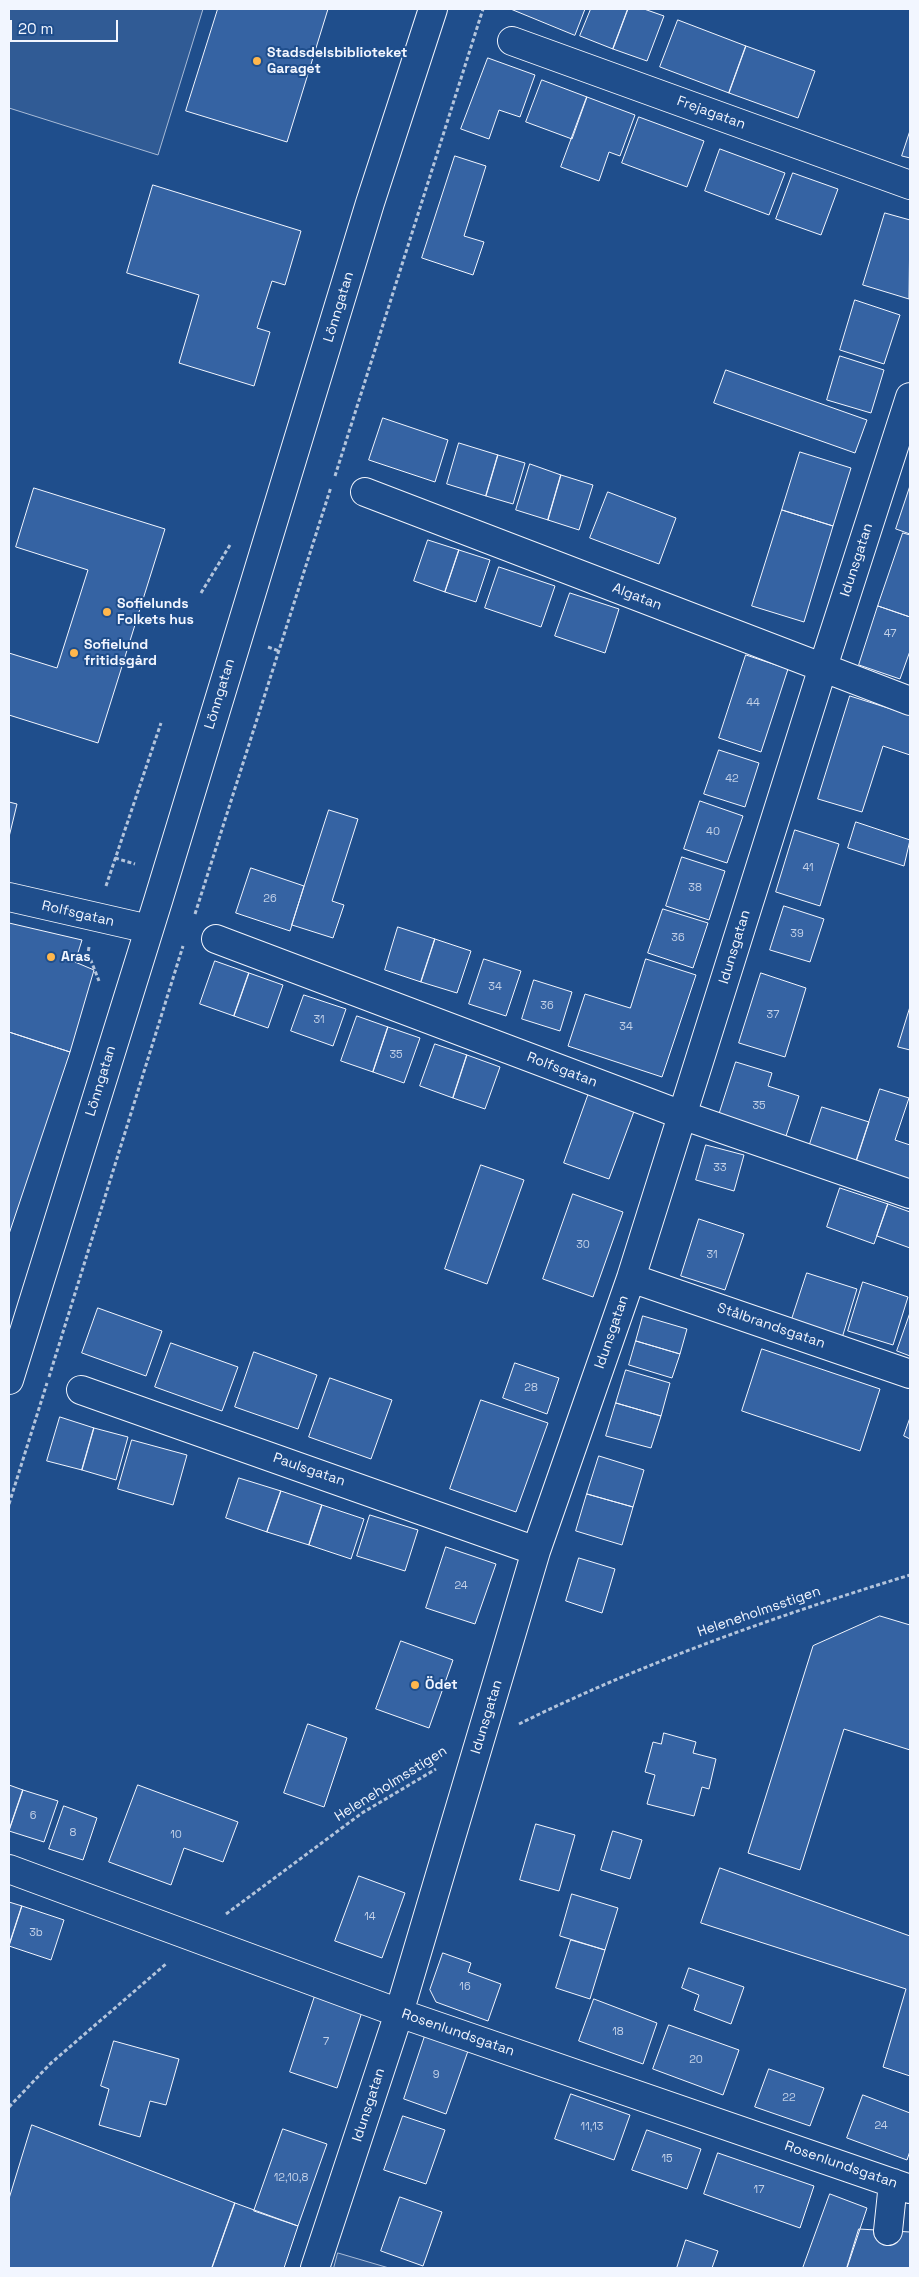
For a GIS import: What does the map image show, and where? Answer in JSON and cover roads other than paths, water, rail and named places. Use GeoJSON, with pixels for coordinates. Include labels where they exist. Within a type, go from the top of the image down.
{"type":"FeatureCollection","features":[{"type":"Feature","properties":{"kind":"street","name":"Lönngatan"},"geometry":{"type":"LineString","coordinates":[[9,1380],[370,203],[433,9]]}},
{"type":"Feature","properties":{"kind":"street","name":"Frejagatan"},"geometry":{"type":"LineString","coordinates":[[512,41],[910,184]]}},
{"type":"Feature","properties":{"kind":"street","name":"Idunsgatan"},"geometry":{"type":"LineString","coordinates":[[315,2268],[399,2013],[536,1551],[631,1278],[822,667],[910,397]]}},
{"type":"Feature","properties":{"kind":"street","name":"Algatan"},"geometry":{"type":"LineString","coordinates":[[365,492],[910,701]]}},
{"type":"Feature","properties":{"kind":"street","name":"Rolfsgatan"},"geometry":{"type":"LineString","coordinates":[[9,897],[95,919],[148,929]]}},
{"type":"Feature","properties":{"kind":"street","name":"Rolfsgatan"},"geometry":{"type":"LineString","coordinates":[[216,938],[682,1115],[910,1194]]}},
{"type":"Feature","properties":{"kind":"street","name":"Stålbrandsgatan"},"geometry":{"type":"LineString","coordinates":[[631,1278],[910,1374]]}},
{"type":"Feature","properties":{"kind":"street","name":"Paulsgatan"},"geometry":{"type":"LineString","coordinates":[[81,1390],[536,1551]]}},
{"type":"Feature","properties":{"kind":"street","name":"Rosenlundsgatan"},"geometry":{"type":"LineString","coordinates":[[9,1869],[399,2013],[902,2186]]}},
{"type":"Feature","properties":{"kind":"street"},"geometry":{"type":"LineString","coordinates":[[888,2231],[902,2186]]}},
{"type":"Feature","properties":{"kind":"place","name":"Stadsdelsbiblioteket Garaget"},"geometry":{"type":"Point","coordinates":[257,61]}},
{"type":"Feature","properties":{"kind":"place","name":"Sofielunds Folkets hus"},"geometry":{"type":"Point","coordinates":[107,612]}},
{"type":"Feature","properties":{"kind":"place","name":"Sofielund fritidsgård"},"geometry":{"type":"Point","coordinates":[74,653]}},
{"type":"Feature","properties":{"kind":"place","name":"Aras"},"geometry":{"type":"Point","coordinates":[51,957]}},
{"type":"Feature","properties":{"kind":"place","name":"Ödet"},"geometry":{"type":"Point","coordinates":[415,1685]}}]}
